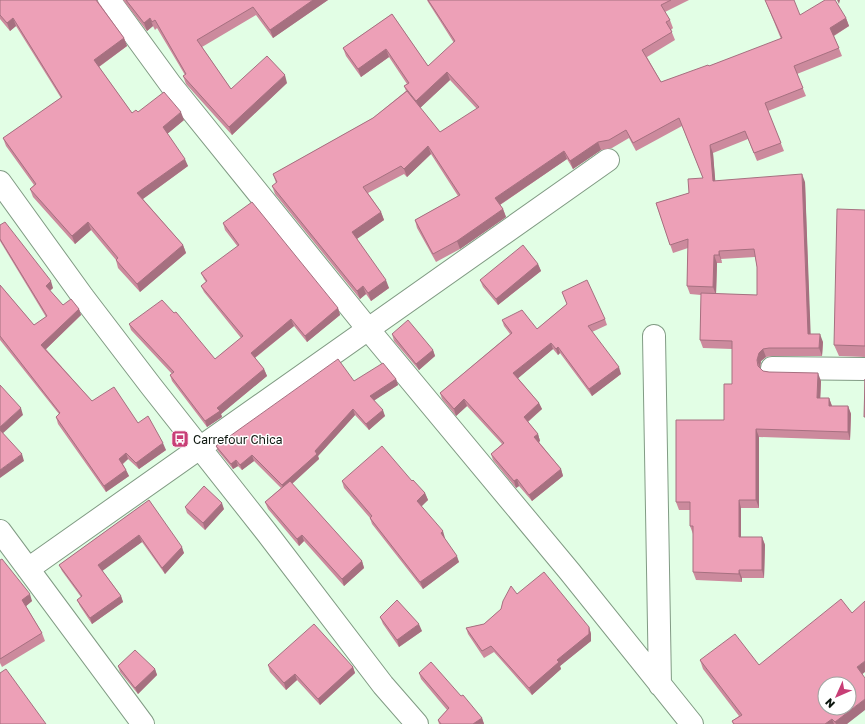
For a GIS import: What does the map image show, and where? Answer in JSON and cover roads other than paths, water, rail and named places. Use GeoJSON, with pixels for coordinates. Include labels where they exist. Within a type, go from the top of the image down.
{"type":"FeatureCollection","features":[{"type":"Feature","properties":{"kind":"street"},"geometry":{"type":"LineString","coordinates":[[109,0],[171,85],[368,328],[570,572],[692,724]]}},
{"type":"Feature","properties":{"kind":"street"},"geometry":{"type":"LineString","coordinates":[[28,569],[608,160]]}},
{"type":"Feature","properties":{"kind":"street"},"geometry":{"type":"LineString","coordinates":[[0,182],[83,297],[199,448],[263,527],[383,685],[417,724]]}},
{"type":"Feature","properties":{"kind":"street"},"geometry":{"type":"LineString","coordinates":[[654,336],[660,684]]}},
{"type":"Feature","properties":{"kind":"street"},"geometry":{"type":"LineString","coordinates":[[772,368],[865,369]]}},
{"type":"Feature","properties":{"kind":"street"},"geometry":{"type":"LineString","coordinates":[[0,531],[143,724]]}},
{"type":"Feature","properties":{"kind":"place","name":"Carrefour Chica"},"geometry":{"type":"Point","coordinates":[180,439]}}]}
